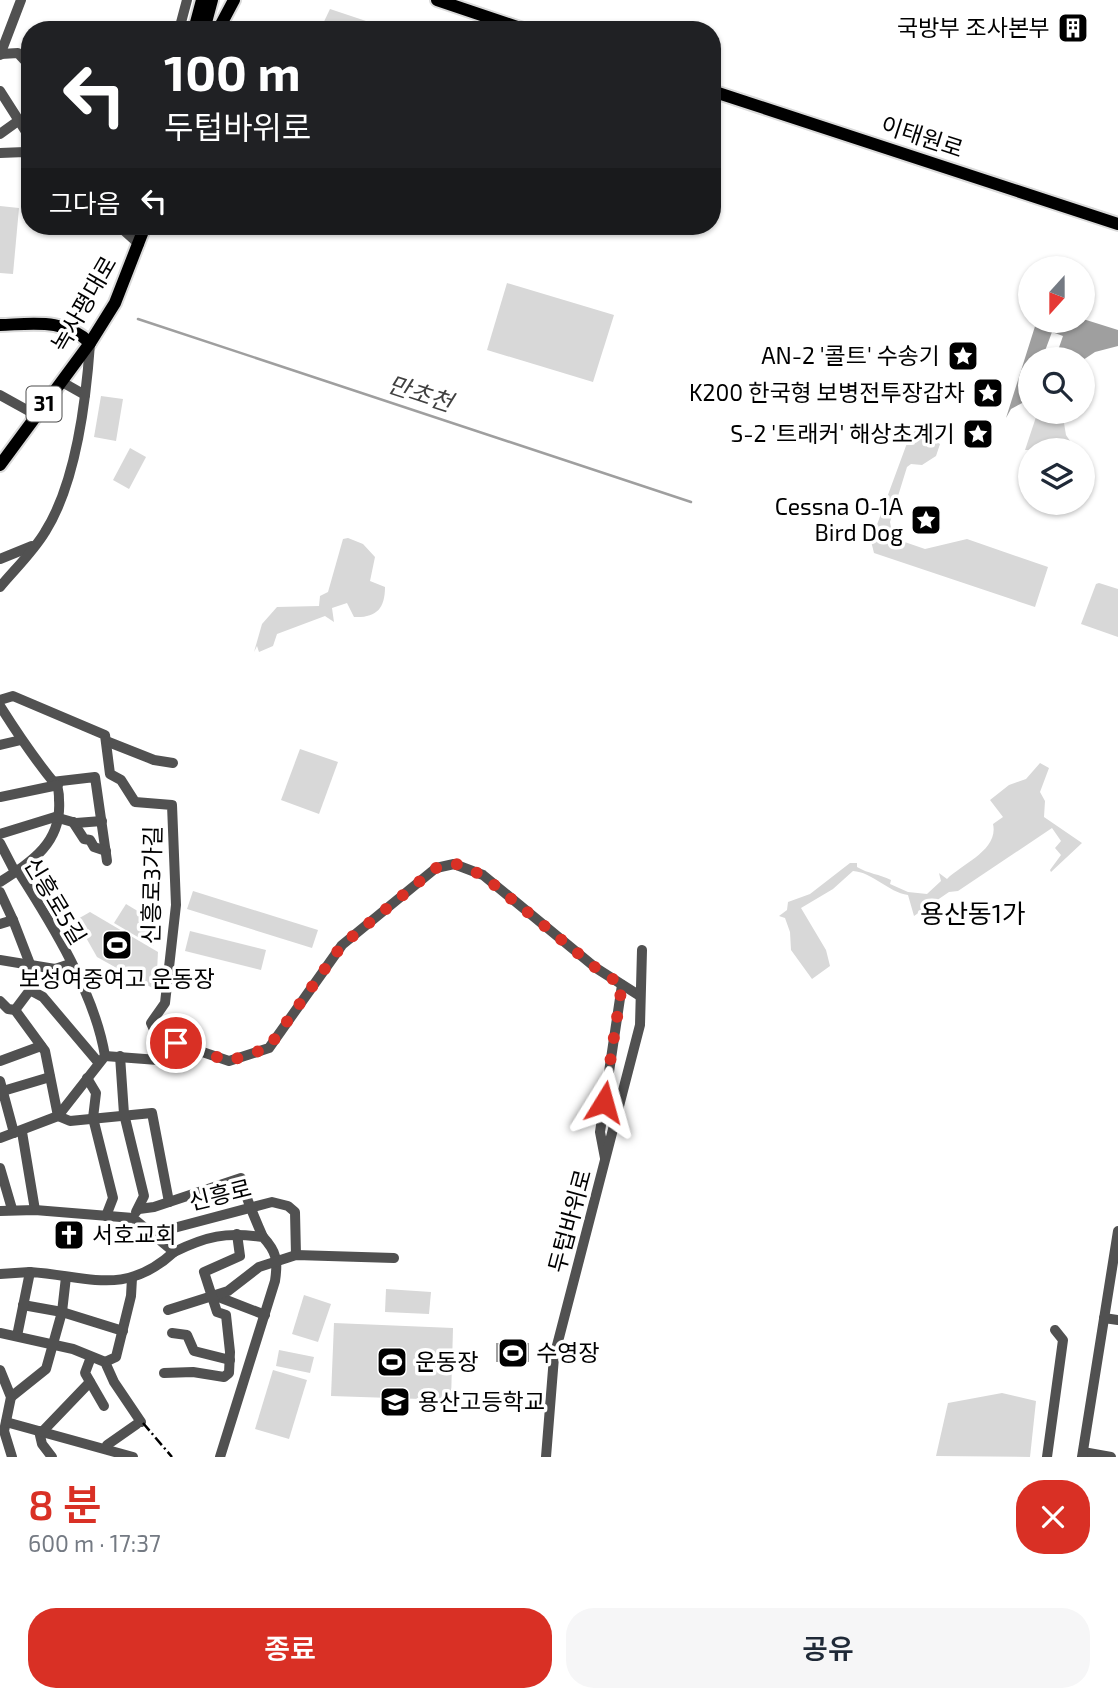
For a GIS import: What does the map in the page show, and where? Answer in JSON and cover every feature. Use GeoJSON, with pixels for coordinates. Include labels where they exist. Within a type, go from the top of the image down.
{"type":"FeatureCollection","features":[{"type":"Feature","properties":{"kind":"main road"},"geometry":{"type":"LineString","coordinates":[[196,21],[202,0]]}},
{"type":"Feature","properties":{"kind":"main road"},"geometry":{"type":"LineString","coordinates":[[206,21],[212,0]]}},
{"type":"Feature","properties":{"kind":"main road"},"geometry":{"type":"LineString","coordinates":[[219,21],[225,0]]}},
{"type":"Feature","properties":{"kind":"main road"},"geometry":{"type":"LineString","coordinates":[[222,21],[234,0]]}},
{"type":"Feature","properties":{"kind":"main road"},"geometry":{"type":"LineString","coordinates":[[438,0],[500,21]]}},
{"type":"Feature","properties":{"kind":"main road","name":"이태원로"},"geometry":{"type":"LineString","coordinates":[[721,94],[1118,224]]}},
{"type":"Feature","properties":{"kind":"main road","name":"녹사평대로"},"geometry":{"type":"LineString","coordinates":[[0,465],[4,451],[36,415],[90,343],[117,299],[142,235]]}},
{"type":"Feature","properties":{"kind":"main road"},"geometry":{"type":"LineString","coordinates":[[0,325],[56,324],[80,333],[90,343]]}},
{"type":"Feature","properties":{"kind":"street"},"geometry":{"type":"LineString","coordinates":[[21,0],[0,54],[18,53],[21,56]]}},
{"type":"Feature","properties":{"kind":"street"},"geometry":{"type":"LineString","coordinates":[[181,21],[187,0]]}},
{"type":"Feature","properties":{"kind":"street"},"geometry":{"type":"LineString","coordinates":[[0,91],[21,125]]}},
{"type":"Feature","properties":{"kind":"street"},"geometry":{"type":"LineString","coordinates":[[0,134],[18,121]]}},
{"type":"Feature","properties":{"kind":"street"},"geometry":{"type":"LineString","coordinates":[[0,153],[21,151]]}},
{"type":"Feature","properties":{"kind":"street"},"geometry":{"type":"LineString","coordinates":[[129,235],[139,244]]}},
{"type":"Feature","properties":{"kind":"street"},"geometry":{"type":"LineString","coordinates":[[0,587],[36,545],[58,508],[67,485],[85,395],[90,343]]}},
{"type":"Feature","properties":{"kind":"street"},"geometry":{"type":"LineString","coordinates":[[62,382],[85,395]]}},
{"type":"Feature","properties":{"kind":"street"},"geometry":{"type":"LineString","coordinates":[[0,395],[36,415]]}},
{"type":"Feature","properties":{"kind":"street"},"geometry":{"type":"LineString","coordinates":[[0,559],[36,545]]}},
{"type":"Feature","properties":{"kind":"street"},"geometry":{"type":"LineString","coordinates":[[0,700],[12,696],[105,735],[110,774],[0,797]]}},
{"type":"Feature","properties":{"kind":"street"},"geometry":{"type":"LineString","coordinates":[[0,706],[21,740],[33,751],[55,784],[61,820],[57,832],[18,871],[0,882]]}},
{"type":"Feature","properties":{"kind":"street"},"geometry":{"type":"LineString","coordinates":[[0,745],[21,740]]}},
{"type":"Feature","properties":{"kind":"street"},"geometry":{"type":"LineString","coordinates":[[106,741],[154,760],[173,763]]}},
{"type":"Feature","properties":{"kind":"street","name":"신흥로3가길"},"geometry":{"type":"LineString","coordinates":[[110,774],[121,780],[135,802],[172,805],[176,905],[165,1003],[151,1023],[160,1043],[158,1060]]}},
{"type":"Feature","properties":{"kind":"street"},"geometry":{"type":"LineString","coordinates":[[73,822],[85,840],[90,840],[94,847],[107,856],[95,777]]}},
{"type":"Feature","properties":{"kind":"street"},"geometry":{"type":"LineString","coordinates":[[0,834],[55,817],[73,822],[102,821]]}},
{"type":"Feature","properties":{"kind":"street","name":"신흥로5길"},"geometry":{"type":"LineString","coordinates":[[0,843],[13,868],[18,871],[43,910],[101,1028],[101,1059]]}},
{"type":"Feature","properties":{"kind":"street"},"geometry":{"type":"LineString","coordinates":[[0,1138],[58,1116],[101,1059],[120,1056],[158,1060],[176,1043],[229,1061],[268,1048],[342,945],[436,868],[454,863],[482,875],[596,968],[640,996]]}},
{"type":"Feature","properties":{"kind":"street"},"geometry":{"type":"LineString","coordinates":[[0,892],[30,964]]}},
{"type":"Feature","properties":{"kind":"street"},"geometry":{"type":"LineString","coordinates":[[0,924],[13,920]]}},
{"type":"Feature","properties":{"kind":"street","name":"두텁바위로"},"geometry":{"type":"LineString","coordinates":[[547,1457],[554,1357],[640,1025],[642,950]]}},
{"type":"Feature","properties":{"kind":"street"},"geometry":{"type":"LineString","coordinates":[[0,960],[55,969],[71,964]]}},
{"type":"Feature","properties":{"kind":"street"},"geometry":{"type":"LineString","coordinates":[[606,1162],[600,1132],[622,985]]}},
{"type":"Feature","properties":{"kind":"street"},"geometry":{"type":"LineString","coordinates":[[8,1012],[30,990],[43,997],[101,1059]]}},
{"type":"Feature","properties":{"kind":"street"},"geometry":{"type":"LineString","coordinates":[[0,1001],[45,1051],[58,1116]]}},
{"type":"Feature","properties":{"kind":"street"},"geometry":{"type":"LineString","coordinates":[[0,1061],[41,1046]]}},
{"type":"Feature","properties":{"kind":"street"},"geometry":{"type":"LineString","coordinates":[[120,1056],[124,1114],[144,1196],[136,1213]]}},
{"type":"Feature","properties":{"kind":"street"},"geometry":{"type":"LineString","coordinates":[[35,1210],[18,1133],[1,1089],[50,1077]]}},
{"type":"Feature","properties":{"kind":"street"},"geometry":{"type":"LineString","coordinates":[[87,1078],[96,1093],[93,1118],[113,1198],[106,1216]]}},
{"type":"Feature","properties":{"kind":"street"},"geometry":{"type":"LineString","coordinates":[[58,1116],[70,1121],[124,1114],[152,1114],[169,1202]]}},
{"type":"Feature","properties":{"kind":"street"},"geometry":{"type":"LineString","coordinates":[[0,1168],[12,1209]]}},
{"type":"Feature","properties":{"kind":"street"},"geometry":{"type":"LineString","coordinates":[[0,1211],[35,1210],[106,1216],[136,1213],[241,1178],[248,1206],[256,1214],[263,1237],[278,1260],[265,1315],[220,1457]]}},
{"type":"Feature","properties":{"kind":"street","name":"신흥로"},"geometry":{"type":"LineString","coordinates":[[151,1234],[248,1206],[272,1202],[288,1206],[295,1212],[296,1255]]}},
{"type":"Feature","properties":{"kind":"street"},"geometry":{"type":"LineString","coordinates":[[136,1213],[151,1234],[174,1252]]}},
{"type":"Feature","properties":{"kind":"street"},"geometry":{"type":"LineString","coordinates":[[1111,1457],[1083,1454],[1118,1231]]}},
{"type":"Feature","properties":{"kind":"street","name":"신흥로"},"geometry":{"type":"LineString","coordinates":[[213,1295],[204,1272],[240,1256],[237,1234]]}},
{"type":"Feature","properties":{"kind":"street","name":"신흥로"},"geometry":{"type":"LineString","coordinates":[[132,1278],[160,1265],[174,1252],[209,1236],[237,1234],[263,1237]]}},
{"type":"Feature","properties":{"kind":"street"},"geometry":{"type":"LineString","coordinates":[[168,1310],[228,1291],[259,1267],[296,1255],[394,1258]]}},
{"type":"Feature","properties":{"kind":"street"},"geometry":{"type":"LineString","coordinates":[[17,1336],[30,1272]]}},
{"type":"Feature","properties":{"kind":"street"},"geometry":{"type":"LineString","coordinates":[[0,1274],[30,1272],[114,1281],[132,1278],[124,1331],[116,1357],[105,1362],[52,1345],[0,1333]]}},
{"type":"Feature","properties":{"kind":"street"},"geometry":{"type":"LineString","coordinates":[[11,1397],[46,1368],[62,1312],[66,1277]]}},
{"type":"Feature","properties":{"kind":"street"},"geometry":{"type":"LineString","coordinates":[[213,1295],[265,1315]]}},
{"type":"Feature","properties":{"kind":"street"},"geometry":{"type":"LineString","coordinates":[[164,1373],[193,1371],[224,1377],[230,1364],[226,1315],[218,1312],[213,1295]]}},
{"type":"Feature","properties":{"kind":"street"},"geometry":{"type":"LineString","coordinates":[[23,1305],[62,1312],[124,1331]]}},
{"type":"Feature","properties":{"kind":"street"},"geometry":{"type":"LineString","coordinates":[[1104,1318],[1118,1320]]}},
{"type":"Feature","properties":{"kind":"street"},"geometry":{"type":"LineString","coordinates":[[1047,1457],[1063,1340],[1055,1330]]}},
{"type":"Feature","properties":{"kind":"street"},"geometry":{"type":"LineString","coordinates":[[172,1333],[187,1335],[194,1351],[230,1364],[246,1374]]}},
{"type":"Feature","properties":{"kind":"street"},"geometry":{"type":"LineString","coordinates":[[91,1357],[85,1373],[104,1406]]}},
{"type":"Feature","properties":{"kind":"street"},"geometry":{"type":"LineString","coordinates":[[105,1362],[139,1423],[107,1445],[106,1449]]}},
{"type":"Feature","properties":{"kind":"street"},"geometry":{"type":"LineString","coordinates":[[0,1370],[11,1397],[4,1431],[12,1457]]}},
{"type":"Feature","properties":{"kind":"street"},"geometry":{"type":"LineString","coordinates":[[52,1457],[42,1444],[41,1432],[90,1382]]}},
{"type":"Feature","properties":{"kind":"street"},"geometry":{"type":"LineString","coordinates":[[6,1422],[133,1457]]}},
{"type":"Feature","properties":{"kind":"shaded area"},"geometry":{"type":"Polygon","coordinates":[[[330,9],[366,21],[324,21],[330,9]]]}},
{"type":"Feature","properties":{"kind":"shaded area"},"geometry":{"type":"Polygon","coordinates":[[[0,206],[19,208],[13,274],[0,273],[0,206]]]}},
{"type":"Feature","properties":{"kind":"shaded area"},"geometry":{"type":"Polygon","coordinates":[[[507,283],[614,315],[593,382],[487,350],[507,283]]]}},
{"type":"Feature","properties":{"kind":"shaded area"},"geometry":{"type":"Polygon","coordinates":[[[1096,323],[1118,330],[1118,346],[1095,352],[1095,347],[1059,347],[1063,336],[1055,333],[1095,333],[1096,323]]]}},
{"type":"Feature","properties":{"kind":"shaded area"},"geometry":{"type":"Polygon","coordinates":[[[1033,333],[1052,333],[1046,347],[1028,347],[1033,333]]]}},
{"type":"Feature","properties":{"kind":"shaded area"},"geometry":{"type":"Polygon","coordinates":[[[1018,380],[1018,405],[1011,409],[1006,418],[1018,380]]]}},
{"type":"Feature","properties":{"kind":"shaded area"},"geometry":{"type":"Polygon","coordinates":[[[101,396],[123,399],[116,441],[94,437],[101,396]]]}},
{"type":"Feature","properties":{"kind":"shaded area"},"geometry":{"type":"Polygon","coordinates":[[[1034,424],[1064,424],[1068,438],[1029,438],[1034,424]]]}},
{"type":"Feature","properties":{"kind":"shaded area"},"geometry":{"type":"Polygon","coordinates":[[[915,431],[940,444],[936,456],[922,465],[911,464],[907,467],[890,522],[893,538],[925,549],[967,539],[1048,567],[1035,607],[874,553],[871,541],[910,435],[915,431]]]}},
{"type":"Feature","properties":{"kind":"shaded area"},"geometry":{"type":"Polygon","coordinates":[[[130,448],[146,457],[129,489],[113,480],[130,448]]]}},
{"type":"Feature","properties":{"kind":"shaded area"},"geometry":{"type":"Polygon","coordinates":[[[348,538],[363,544],[375,557],[370,581],[385,587],[378,611],[368,616],[354,617],[347,603],[332,608],[334,622],[325,616],[277,634],[273,646],[259,652],[257,646],[254,652],[262,624],[277,607],[319,606],[320,596],[328,592],[343,539],[348,538]]]}},
{"type":"Feature","properties":{"kind":"shaded area"},"geometry":{"type":"Polygon","coordinates":[[[1096,584],[1118,589],[1118,637],[1081,624],[1096,584]]]}},
{"type":"Feature","properties":{"kind":"shaded area"},"geometry":{"type":"Polygon","coordinates":[[[300,749],[338,762],[319,814],[281,800],[300,749]]]}},
{"type":"Feature","properties":{"kind":"shaded area"},"geometry":{"type":"Polygon","coordinates":[[[1040,763],[1049,768],[1040,792],[1045,801],[1044,817],[1082,843],[1051,872],[1061,855],[1055,848],[1061,841],[1052,828],[958,891],[949,892],[914,916],[908,895],[853,871],[833,889],[801,908],[826,950],[830,966],[812,979],[791,950],[790,932],[785,918],[779,916],[787,910],[788,902],[810,894],[850,863],[857,863],[857,867],[861,869],[891,880],[890,884],[908,892],[927,894],[941,881],[939,873],[947,879],[985,849],[993,833],[993,824],[1003,817],[990,800],[1009,785],[1026,779],[1040,763]]]}},
{"type":"Feature","properties":{"kind":"shaded area"},"geometry":{"type":"Polygon","coordinates":[[[193,891],[318,930],[312,948],[187,909],[193,891]]]}},
{"type":"Feature","properties":{"kind":"shaded area"},"geometry":{"type":"Polygon","coordinates":[[[126,904],[164,927],[153,946],[114,923],[126,904]]]}},
{"type":"Feature","properties":{"kind":"shaded area","name":"보성여중여고 운동장"},"geometry":{"type":"Polygon","coordinates":[[[90,912],[158,952],[156,990],[97,957],[76,920],[90,912]]]}},
{"type":"Feature","properties":{"kind":"shaded area"},"geometry":{"type":"Polygon","coordinates":[[[190,931],[266,950],[261,970],[185,951],[190,931]]]}},
{"type":"Feature","properties":{"kind":"shaded area"},"geometry":{"type":"Polygon","coordinates":[[[386,1289],[431,1292],[429,1314],[385,1312],[386,1289]]]}},
{"type":"Feature","properties":{"kind":"shaded area"},"geometry":{"type":"Polygon","coordinates":[[[304,1295],[331,1304],[318,1342],[292,1334],[304,1295]]]}},
{"type":"Feature","properties":{"kind":"shaded area","name":"운동장"},"geometry":{"type":"Polygon","coordinates":[[[334,1323],[453,1328],[451,1400],[331,1396],[334,1323]]]}},
{"type":"Feature","properties":{"kind":"shaded area","name":"수영장"},"geometry":{"type":"Polygon","coordinates":[[[496,1343],[529,1343],[529,1362],[496,1362],[496,1343]]]}},
{"type":"Feature","properties":{"kind":"shaded area"},"geometry":{"type":"Polygon","coordinates":[[[279,1350],[314,1357],[310,1373],[276,1366],[279,1350]]]}},
{"type":"Feature","properties":{"kind":"shaded area"},"geometry":{"type":"Polygon","coordinates":[[[273,1370],[307,1380],[289,1439],[255,1429],[273,1370]]]}},
{"type":"Feature","properties":{"kind":"shaded area"},"geometry":{"type":"Polygon","coordinates":[[[1002,1393],[1036,1401],[1030,1457],[936,1456],[948,1403],[1002,1393]]]}},
{"type":"Feature","properties":{"kind":"waterway","name":"만초천"},"geometry":{"type":"LineString","coordinates":[[138,319],[691,502]]}},
{"type":"Feature","properties":{"kind":"railway"},"geometry":{"type":"LineString","coordinates":[[143,1423],[172,1457]]}},
{"type":"Feature","properties":{"kind":"place","name":"국방부 조사본부"},"geometry":{"type":"Point","coordinates":[1073,28]}},
{"type":"Feature","properties":{"kind":"place","name":"AN-2 '콜트' 수송기"},"geometry":{"type":"Point","coordinates":[963,356]}},
{"type":"Feature","properties":{"kind":"place","name":"K200 한국형 보병전투장갑차"},"geometry":{"type":"Point","coordinates":[988,393]}},
{"type":"Feature","properties":{"kind":"place","name":"S-2 '트래커' 해상초계기"},"geometry":{"type":"Point","coordinates":[978,434]}},
{"type":"Feature","properties":{"kind":"place","name":"Cessna O-1A Bird Dog"},"geometry":{"type":"Point","coordinates":[926,520]}},
{"type":"Feature","properties":{"kind":"place","name":"보성여중여고 운동장"},"geometry":{"type":"Point","coordinates":[117,945]}},
{"type":"Feature","properties":{"kind":"place","name":"서호교회"},"geometry":{"type":"Point","coordinates":[69,1235]}},
{"type":"Feature","properties":{"kind":"place","name":"수영장"},"geometry":{"type":"Point","coordinates":[513,1353]}},
{"type":"Feature","properties":{"kind":"place","name":"운동장"},"geometry":{"type":"Point","coordinates":[392,1362]}},
{"type":"Feature","properties":{"kind":"place","name":"용산고등학교"},"geometry":{"type":"Point","coordinates":[395,1402]}},
{"type":"Feature","properties":{"kind":"district","name":"용산동1가"},"geometry":{"type":"Point","coordinates":[973,914]}},
{"type":"Feature","properties":{"kind":"route"},"geometry":{"type":"LineString","coordinates":[[176,1043],[229,1061],[268,1048],[342,945],[436,868],[454,863],[482,875],[596,968],[622,985],[604,1102]]}}]}
